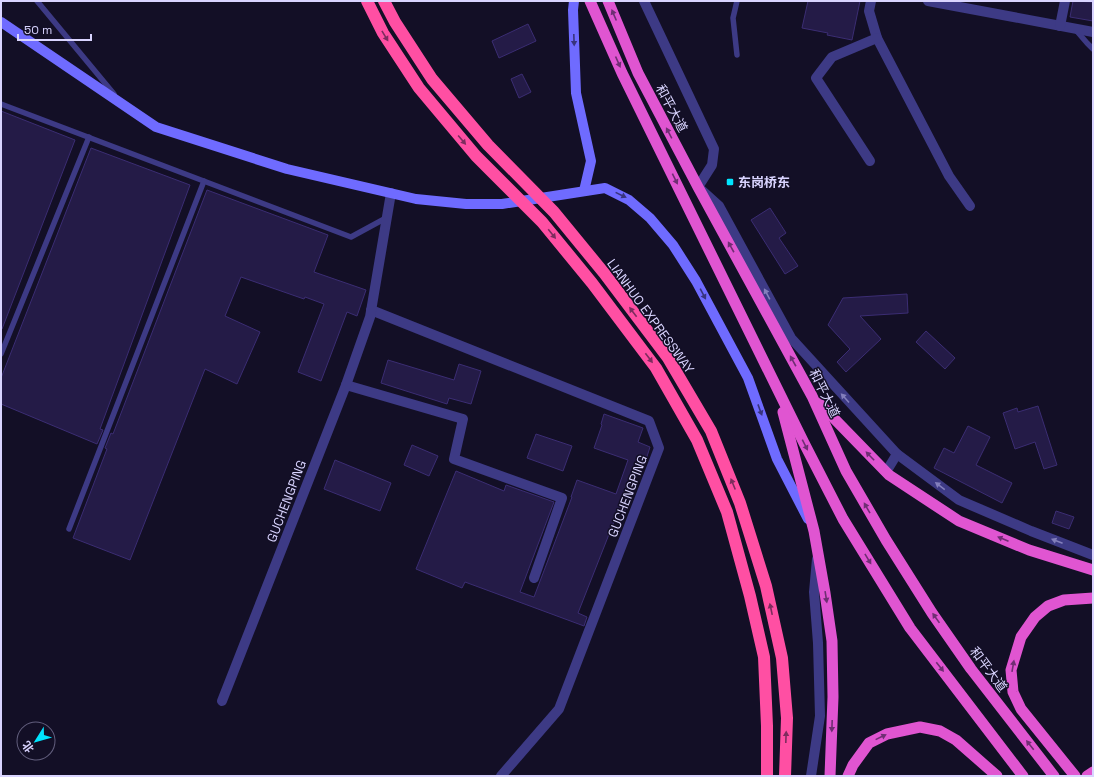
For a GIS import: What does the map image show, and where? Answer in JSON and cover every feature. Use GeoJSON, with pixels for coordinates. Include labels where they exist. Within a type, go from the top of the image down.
{"type":"FeatureCollection","features":[{"type":"Feature","properties":{"kind":"highway","name":"LIANHUO EXPRESSWAY"},"geometry":{"type":"LineString","coordinates":[[367,1],[383,33],[419,88],[476,156],[542,222],[592,283],[656,368],[697,440],[727,512],[750,596],[764,657],[767,726],[766,776]]}},
{"type":"Feature","properties":{"kind":"highway","name":"LIANHUO EXPRESSWAY"},"geometry":{"type":"LineString","coordinates":[[384,1],[395,22],[432,79],[488,145],[554,212],[604,273],[668,358],[711,431],[745,518],[766,586],[782,658],[787,718],[785,776]]}},
{"type":"Feature","properties":{"kind":"highway"},"geometry":{"type":"LineString","coordinates":[[590,1],[622,73],[843,519],[910,628],[1023,776]]}},
{"type":"Feature","properties":{"kind":"highway","name":"和平大道"},"geometry":{"type":"LineString","coordinates":[[608,1],[638,73],[698,187],[812,396],[846,471],[886,540],[928,607],[971,669],[1054,776]]}},
{"type":"Feature","properties":{"kind":"highway"},"geometry":{"type":"LineString","coordinates":[[776,385],[796,456],[814,531],[832,641],[833,697],[830,776]]}},
{"type":"Feature","properties":{"kind":"highway"},"geometry":{"type":"LineString","coordinates":[[812,396],[886,472],[959,520],[1029,550],[1093,570]]}},
{"type":"Feature","properties":{"kind":"highway"},"geometry":{"type":"LineString","coordinates":[[1073,773],[1021,709],[1013,692],[1011,670],[1021,637],[1035,617],[1048,606],[1064,600],[1093,598]]}},
{"type":"Feature","properties":{"kind":"highway"},"geometry":{"type":"LineString","coordinates":[[848,776],[853,765],[869,743],[887,734],[920,727],[940,731],[956,740],[997,776]]}},
{"type":"Feature","properties":{"kind":"main road"},"geometry":{"type":"LineString","coordinates":[[574,1],[576,93],[591,161],[584,192]]}},
{"type":"Feature","properties":{"kind":"main road"},"geometry":{"type":"LineString","coordinates":[[1,22],[156,127],[287,169],[416,199],[466,204],[502,204],[605,188],[629,200],[650,218],[673,246],[696,281],[748,378],[778,459],[814,531]]}},
{"type":"Feature","properties":{"kind":"street"},"geometry":{"type":"LineString","coordinates":[[644,1],[714,149],[712,165],[698,187],[719,206],[791,338],[897,454],[959,500],[1031,531],[1093,555]]}},
{"type":"Feature","properties":{"kind":"street"},"geometry":{"type":"LineString","coordinates":[[871,1],[869,11],[876,38],[948,176],[970,206]]}},
{"type":"Feature","properties":{"kind":"street"},"geometry":{"type":"LineString","coordinates":[[928,1],[1093,32]]}},
{"type":"Feature","properties":{"kind":"street"},"geometry":{"type":"LineString","coordinates":[[1060,26],[1064,1]]}},
{"type":"Feature","properties":{"kind":"street"},"geometry":{"type":"LineString","coordinates":[[870,161],[816,78],[832,57],[876,38]]}},
{"type":"Feature","properties":{"kind":"street","name":"GUCHENGPING"},"geometry":{"type":"LineString","coordinates":[[222,701],[346,384],[370,317],[391,193]]}},
{"type":"Feature","properties":{"kind":"street","name":"GUCHENGPING"},"geometry":{"type":"LineString","coordinates":[[371,310],[649,421],[659,448],[559,709],[501,776]]}},
{"type":"Feature","properties":{"kind":"street"},"geometry":{"type":"LineString","coordinates":[[346,384],[463,419],[454,459],[562,498],[534,578]]}},
{"type":"Feature","properties":{"kind":"street"},"geometry":{"type":"LineString","coordinates":[[886,472],[897,454]]}},
{"type":"Feature","properties":{"kind":"street"},"geometry":{"type":"LineString","coordinates":[[811,776],[820,716],[818,643],[814,592],[817,553]]}},
{"type":"Feature","properties":{"kind":"lane"},"geometry":{"type":"LineString","coordinates":[[37,1],[120,102]]}},
{"type":"Feature","properties":{"kind":"lane"},"geometry":{"type":"LineString","coordinates":[[737,1],[733,18],[737,56]]}},
{"type":"Feature","properties":{"kind":"lane"},"geometry":{"type":"LineString","coordinates":[[1075,29],[1093,49]]}},
{"type":"Feature","properties":{"kind":"lane"},"geometry":{"type":"LineString","coordinates":[[1,104],[351,237],[387,218]]}},
{"type":"Feature","properties":{"kind":"lane"},"geometry":{"type":"LineString","coordinates":[[1,354],[89,137]]}},
{"type":"Feature","properties":{"kind":"lane"},"geometry":{"type":"LineString","coordinates":[[69,529],[204,180]]}},
{"type":"Feature","properties":{"kind":"building"},"geometry":{"type":"Polygon","coordinates":[[[808,1],[860,1],[852,40],[827,35],[828,33],[802,28],[808,1]]]}},
{"type":"Feature","properties":{"kind":"building"},"geometry":{"type":"Polygon","coordinates":[[[1073,1],[1093,2],[1093,21],[1070,17],[1073,1]]]}},
{"type":"Feature","properties":{"kind":"building"},"geometry":{"type":"Polygon","coordinates":[[[528,24],[536,41],[499,58],[492,41],[528,24]]]}},
{"type":"Feature","properties":{"kind":"building"},"geometry":{"type":"Polygon","coordinates":[[[522,74],[531,92],[519,98],[511,79],[522,74]]]}},
{"type":"Feature","properties":{"kind":"building"},"geometry":{"type":"Polygon","coordinates":[[[1,111],[75,140],[2,329],[1,329],[1,111]]]}},
{"type":"Feature","properties":{"kind":"building"},"geometry":{"type":"Polygon","coordinates":[[[91,148],[190,185],[100,429],[103,430],[97,444],[1,404],[1,378],[91,148]]]}},
{"type":"Feature","properties":{"kind":"building"},"geometry":{"type":"Polygon","coordinates":[[[207,190],[328,235],[314,272],[366,290],[357,316],[347,312],[321,381],[298,372],[324,304],[305,297],[304,299],[241,277],[225,316],[260,332],[237,384],[205,369],[130,560],[73,538],[107,449],[105,448],[111,433],[113,434],[207,190]]]}},
{"type":"Feature","properties":{"kind":"building"},"geometry":{"type":"Polygon","coordinates":[[[770,208],[786,233],[779,238],[798,266],[785,274],[751,220],[770,208]]]}},
{"type":"Feature","properties":{"kind":"building"},"geometry":{"type":"Polygon","coordinates":[[[907,294],[908,313],[860,316],[881,339],[846,372],[837,362],[850,349],[828,325],[843,298],[907,294]]]}},
{"type":"Feature","properties":{"kind":"building"},"geometry":{"type":"Polygon","coordinates":[[[926,331],[955,358],[945,369],[916,342],[926,331]]]}},
{"type":"Feature","properties":{"kind":"building"},"geometry":{"type":"Polygon","coordinates":[[[388,360],[454,380],[459,364],[481,371],[471,404],[449,398],[447,404],[381,383],[388,360]]]}},
{"type":"Feature","properties":{"kind":"building"},"geometry":{"type":"Polygon","coordinates":[[[1038,406],[1057,465],[1044,469],[1035,442],[1015,449],[1003,413],[1017,408],[1018,412],[1038,406]]]}},
{"type":"Feature","properties":{"kind":"building"},"geometry":{"type":"Polygon","coordinates":[[[604,414],[643,428],[638,442],[650,447],[644,466],[640,465],[623,516],[617,514],[578,613],[587,617],[584,626],[465,582],[462,588],[416,569],[456,471],[504,491],[506,485],[554,502],[520,592],[534,597],[577,480],[616,494],[628,460],[594,448],[604,414]]]}},
{"type":"Feature","properties":{"kind":"building"},"geometry":{"type":"Polygon","coordinates":[[[968,426],[990,437],[976,465],[1012,483],[1002,503],[934,468],[944,448],[954,453],[968,426]]]}},
{"type":"Feature","properties":{"kind":"building"},"geometry":{"type":"Polygon","coordinates":[[[536,434],[572,446],[563,471],[527,458],[536,434]]]}},
{"type":"Feature","properties":{"kind":"building"},"geometry":{"type":"Polygon","coordinates":[[[412,445],[438,456],[429,476],[404,465],[412,445]]]}},
{"type":"Feature","properties":{"kind":"building"},"geometry":{"type":"Polygon","coordinates":[[[335,460],[391,483],[380,511],[324,489],[335,460]]]}},
{"type":"Feature","properties":{"kind":"building"},"geometry":{"type":"Polygon","coordinates":[[[1056,511],[1074,517],[1069,529],[1052,523],[1056,511]]]}},
{"type":"Feature","properties":{"kind":"place","name":"东岗桥东"},"geometry":{"type":"Point","coordinates":[730,182]}}]}
